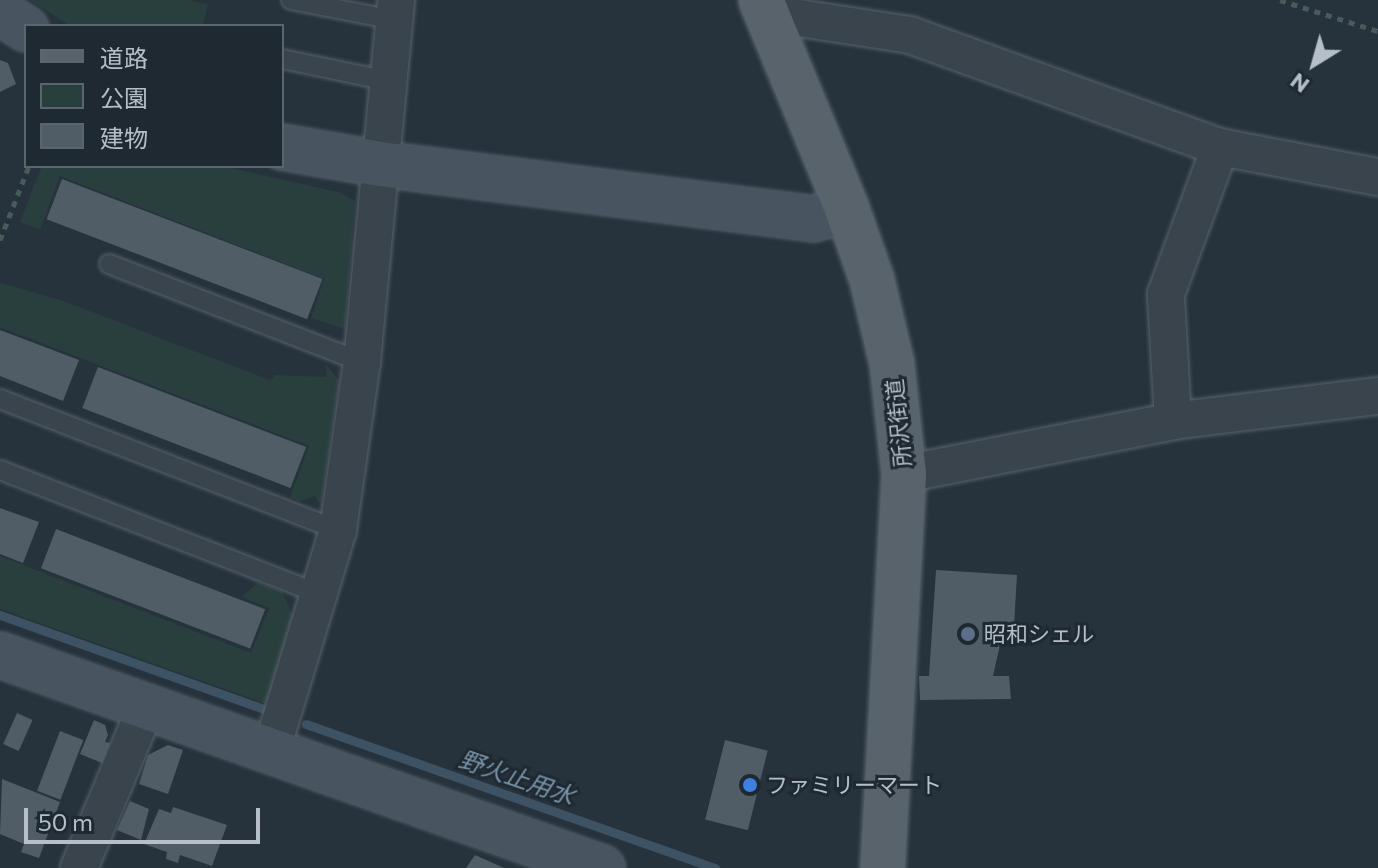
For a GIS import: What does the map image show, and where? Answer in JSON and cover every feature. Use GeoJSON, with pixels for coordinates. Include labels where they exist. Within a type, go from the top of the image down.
{"type":"FeatureCollection","features":[{"type":"Feature","properties":{"kind":"main road","name":"所沢街道"},"geometry":{"type":"LineString","coordinates":[[764,7],[847,209],[872,280],[892,364],[904,474],[883,868]]}},
{"type":"Feature","properties":{"kind":"street"},"geometry":{"type":"LineString","coordinates":[[764,7],[910,35],[1220,147],[1378,177]]}},
{"type":"Feature","properties":{"kind":"street"},"geometry":{"type":"LineString","coordinates":[[271,752],[338,530],[362,362],[395,10]]}},
{"type":"Feature","properties":{"kind":"street"},"geometry":{"type":"LineString","coordinates":[[0,12],[24,28]]}},
{"type":"Feature","properties":{"kind":"street"},"geometry":{"type":"LineString","coordinates":[[284,147],[380,164],[813,219],[847,209]]}},
{"type":"Feature","properties":{"kind":"street"},"geometry":{"type":"LineString","coordinates":[[1173,421],[1166,294],[1220,147]]}},
{"type":"Feature","properties":{"kind":"street"},"geometry":{"type":"LineString","coordinates":[[904,474],[1173,421],[1378,396]]}},
{"type":"Feature","properties":{"kind":"street"},"geometry":{"type":"LineString","coordinates":[[0,655],[596,867]]}},
{"type":"Feature","properties":{"kind":"street"},"geometry":{"type":"LineString","coordinates":[[79,868],[146,707]]}},
{"type":"Feature","properties":{"kind":"lane"},"geometry":{"type":"LineString","coordinates":[[291,0],[395,10]]}},
{"type":"Feature","properties":{"kind":"lane"},"geometry":{"type":"LineString","coordinates":[[284,59],[388,81]]}},
{"type":"Feature","properties":{"kind":"lane"},"geometry":{"type":"LineString","coordinates":[[109,264],[362,362]]}},
{"type":"Feature","properties":{"kind":"lane"},"geometry":{"type":"LineString","coordinates":[[0,399],[338,530]]}},
{"type":"Feature","properties":{"kind":"lane"},"geometry":{"type":"LineString","coordinates":[[0,470],[320,594]]}},
{"type":"Feature","properties":{"kind":"path"},"geometry":{"type":"LineString","coordinates":[[1280,0],[1378,31]]}},
{"type":"Feature","properties":{"kind":"path"},"geometry":{"type":"LineString","coordinates":[[0,240],[28,168]]}},
{"type":"Feature","properties":{"kind":"green space"},"geometry":{"type":"Polygon","coordinates":[[[30,0],[189,0],[208,4],[203,24],[67,24],[30,0]]]}},
{"type":"Feature","properties":{"kind":"green space"},"geometry":{"type":"Polygon","coordinates":[[[41,168],[231,168],[338,192],[355,201],[345,329],[311,318],[324,279],[60,176],[40,230],[20,222],[41,168]]]}},
{"type":"Feature","properties":{"kind":"green space"},"geometry":{"type":"Polygon","coordinates":[[[0,283],[61,300],[270,380],[275,375],[326,377],[326,364],[339,380],[321,505],[315,496],[300,501],[290,497],[309,446],[0,327],[0,283]]]}},
{"type":"Feature","properties":{"kind":"green space"},"geometry":{"type":"Polygon","coordinates":[[[0,556],[251,653],[269,608],[242,597],[258,582],[282,591],[293,616],[269,705],[0,609],[0,556]]]}},
{"type":"Feature","properties":{"kind":"building"},"geometry":{"type":"Polygon","coordinates":[[[0,60],[8,63],[16,84],[0,92],[0,60]]]}},
{"type":"Feature","properties":{"kind":"building"},"geometry":{"type":"Polygon","coordinates":[[[62,179],[322,279],[307,319],[47,219],[62,179]]]}},
{"type":"Feature","properties":{"kind":"building"},"geometry":{"type":"Polygon","coordinates":[[[0,330],[79,360],[63,401],[0,376],[0,330]]]}},
{"type":"Feature","properties":{"kind":"building"},"geometry":{"type":"Polygon","coordinates":[[[98,367],[306,447],[290,488],[82,408],[98,367]]]}},
{"type":"Feature","properties":{"kind":"building"},"geometry":{"type":"Polygon","coordinates":[[[0,508],[39,522],[23,563],[0,554],[0,508]]]}},
{"type":"Feature","properties":{"kind":"building"},"geometry":{"type":"Polygon","coordinates":[[[56,529],[265,609],[250,648],[41,568],[56,529]]]}},
{"type":"Feature","properties":{"kind":"building"},"geometry":{"type":"Polygon","coordinates":[[[936,570],[1017,575],[1013,643],[1000,645],[993,676],[1009,676],[1011,699],[920,700],[919,676],[929,676],[936,570]]]}},
{"type":"Feature","properties":{"kind":"building"},"geometry":{"type":"Polygon","coordinates":[[[17,713],[33,720],[19,751],[3,744],[17,713]]]}},
{"type":"Feature","properties":{"kind":"building"},"geometry":{"type":"Polygon","coordinates":[[[94,720],[105,725],[108,735],[105,742],[110,743],[102,763],[80,754],[94,720]]]}},
{"type":"Feature","properties":{"kind":"building"},"geometry":{"type":"Polygon","coordinates":[[[60,731],[83,740],[60,800],[37,791],[60,731]]]}},
{"type":"Feature","properties":{"kind":"building"},"geometry":{"type":"Polygon","coordinates":[[[725,740],[768,751],[748,830],[705,820],[725,740]]]}},
{"type":"Feature","properties":{"kind":"building"},"geometry":{"type":"Polygon","coordinates":[[[168,745],[183,750],[168,794],[139,784],[148,755],[168,745]]]}},
{"type":"Feature","properties":{"kind":"building"},"geometry":{"type":"Polygon","coordinates":[[[2,779],[60,802],[39,858],[21,852],[24,844],[0,834],[2,779]]]}},
{"type":"Feature","properties":{"kind":"building"},"geometry":{"type":"Polygon","coordinates":[[[130,801],[149,809],[141,840],[117,830],[130,801]]]}},
{"type":"Feature","properties":{"kind":"building"},"geometry":{"type":"Polygon","coordinates":[[[173,807],[227,825],[212,866],[180,855],[178,863],[166,859],[167,852],[144,844],[159,809],[171,813],[173,807]]]}},
{"type":"Feature","properties":{"kind":"building"},"geometry":{"type":"Polygon","coordinates":[[[475,855],[504,868],[466,868],[475,855]]]}},
{"type":"Feature","properties":{"kind":"waterway","name":"野火止用水"},"geometry":{"type":"LineString","coordinates":[[0,615],[272,712]]}},
{"type":"Feature","properties":{"kind":"waterway","name":"野火止用水"},"geometry":{"type":"LineString","coordinates":[[306,724],[715,868]]}},
{"type":"Feature","properties":{"kind":"place","name":"昭和シェル"},"geometry":{"type":"Point","coordinates":[968,634]}},
{"type":"Feature","properties":{"kind":"place","name":"ファミリーマート"},"geometry":{"type":"Point","coordinates":[750,785]}}]}
